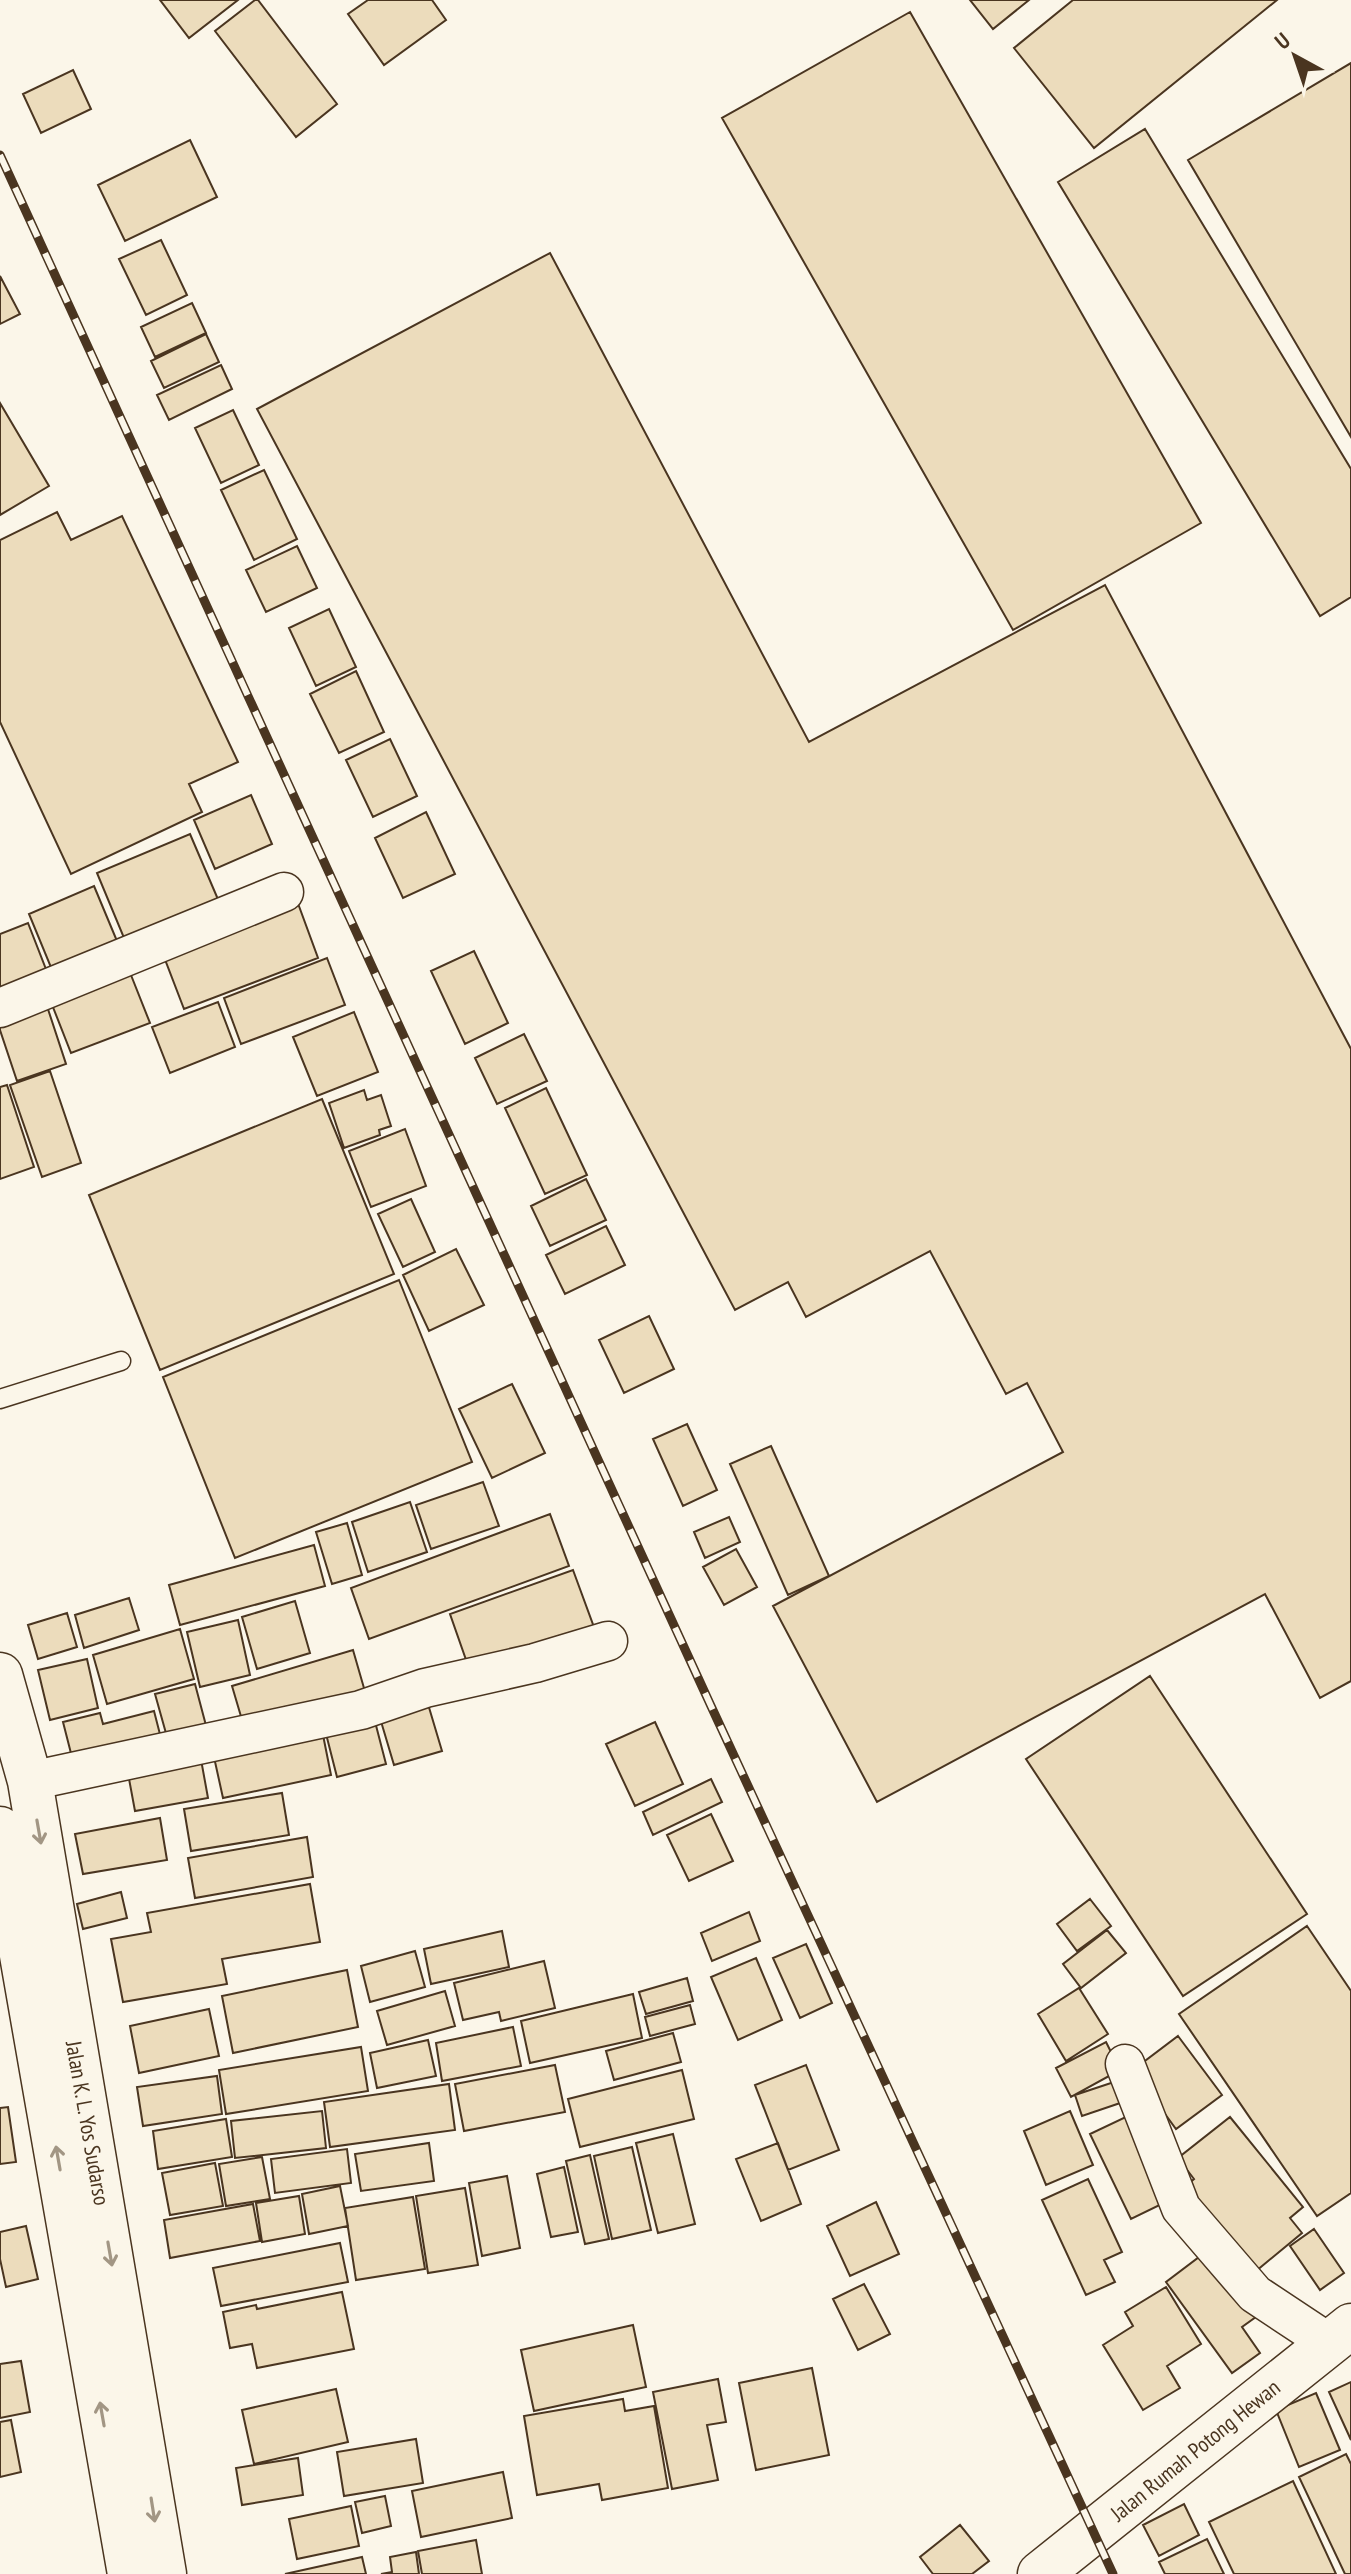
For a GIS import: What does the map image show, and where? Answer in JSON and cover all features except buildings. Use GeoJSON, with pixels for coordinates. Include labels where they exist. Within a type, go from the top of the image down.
{"type":"FeatureCollection","features":[{"type":"Feature","properties":{"kind":"main road","name":"Jalan K. L. Yos Sudarso"},"geometry":{"type":"LineString","coordinates":[[0,1675],[30,1781],[164,2574]]}},
{"type":"Feature","properties":{"kind":"main road","name":"Jalan K. L. Yos Sudarso"},"geometry":{"type":"LineString","coordinates":[[0,1829],[130,2574]]}},
{"type":"Feature","properties":{"kind":"main road","name":"Jalan Rumah Potong Hewan"},"geometry":{"type":"LineString","coordinates":[[1040,2574],[1340,2334]]}},
{"type":"Feature","properties":{"kind":"street"},"geometry":{"type":"LineString","coordinates":[[0,1008],[284,892]]}},
{"type":"Feature","properties":{"kind":"street"},"geometry":{"type":"LineString","coordinates":[[30,1781],[361,1710],[425,1688],[535,1663],[608,1641]]}},
{"type":"Feature","properties":{"kind":"street"},"geometry":{"type":"LineString","coordinates":[[1125,2064],[1181,2208],[1255,2294],[1340,2334]]}},
{"type":"Feature","properties":{"kind":"lane"},"geometry":{"type":"LineString","coordinates":[[0,1399],[121,1361]]}},
{"type":"Feature","properties":{"kind":"railway"},"geometry":{"type":"LineString","coordinates":[[0,155],[1113,2574]]}}]}
